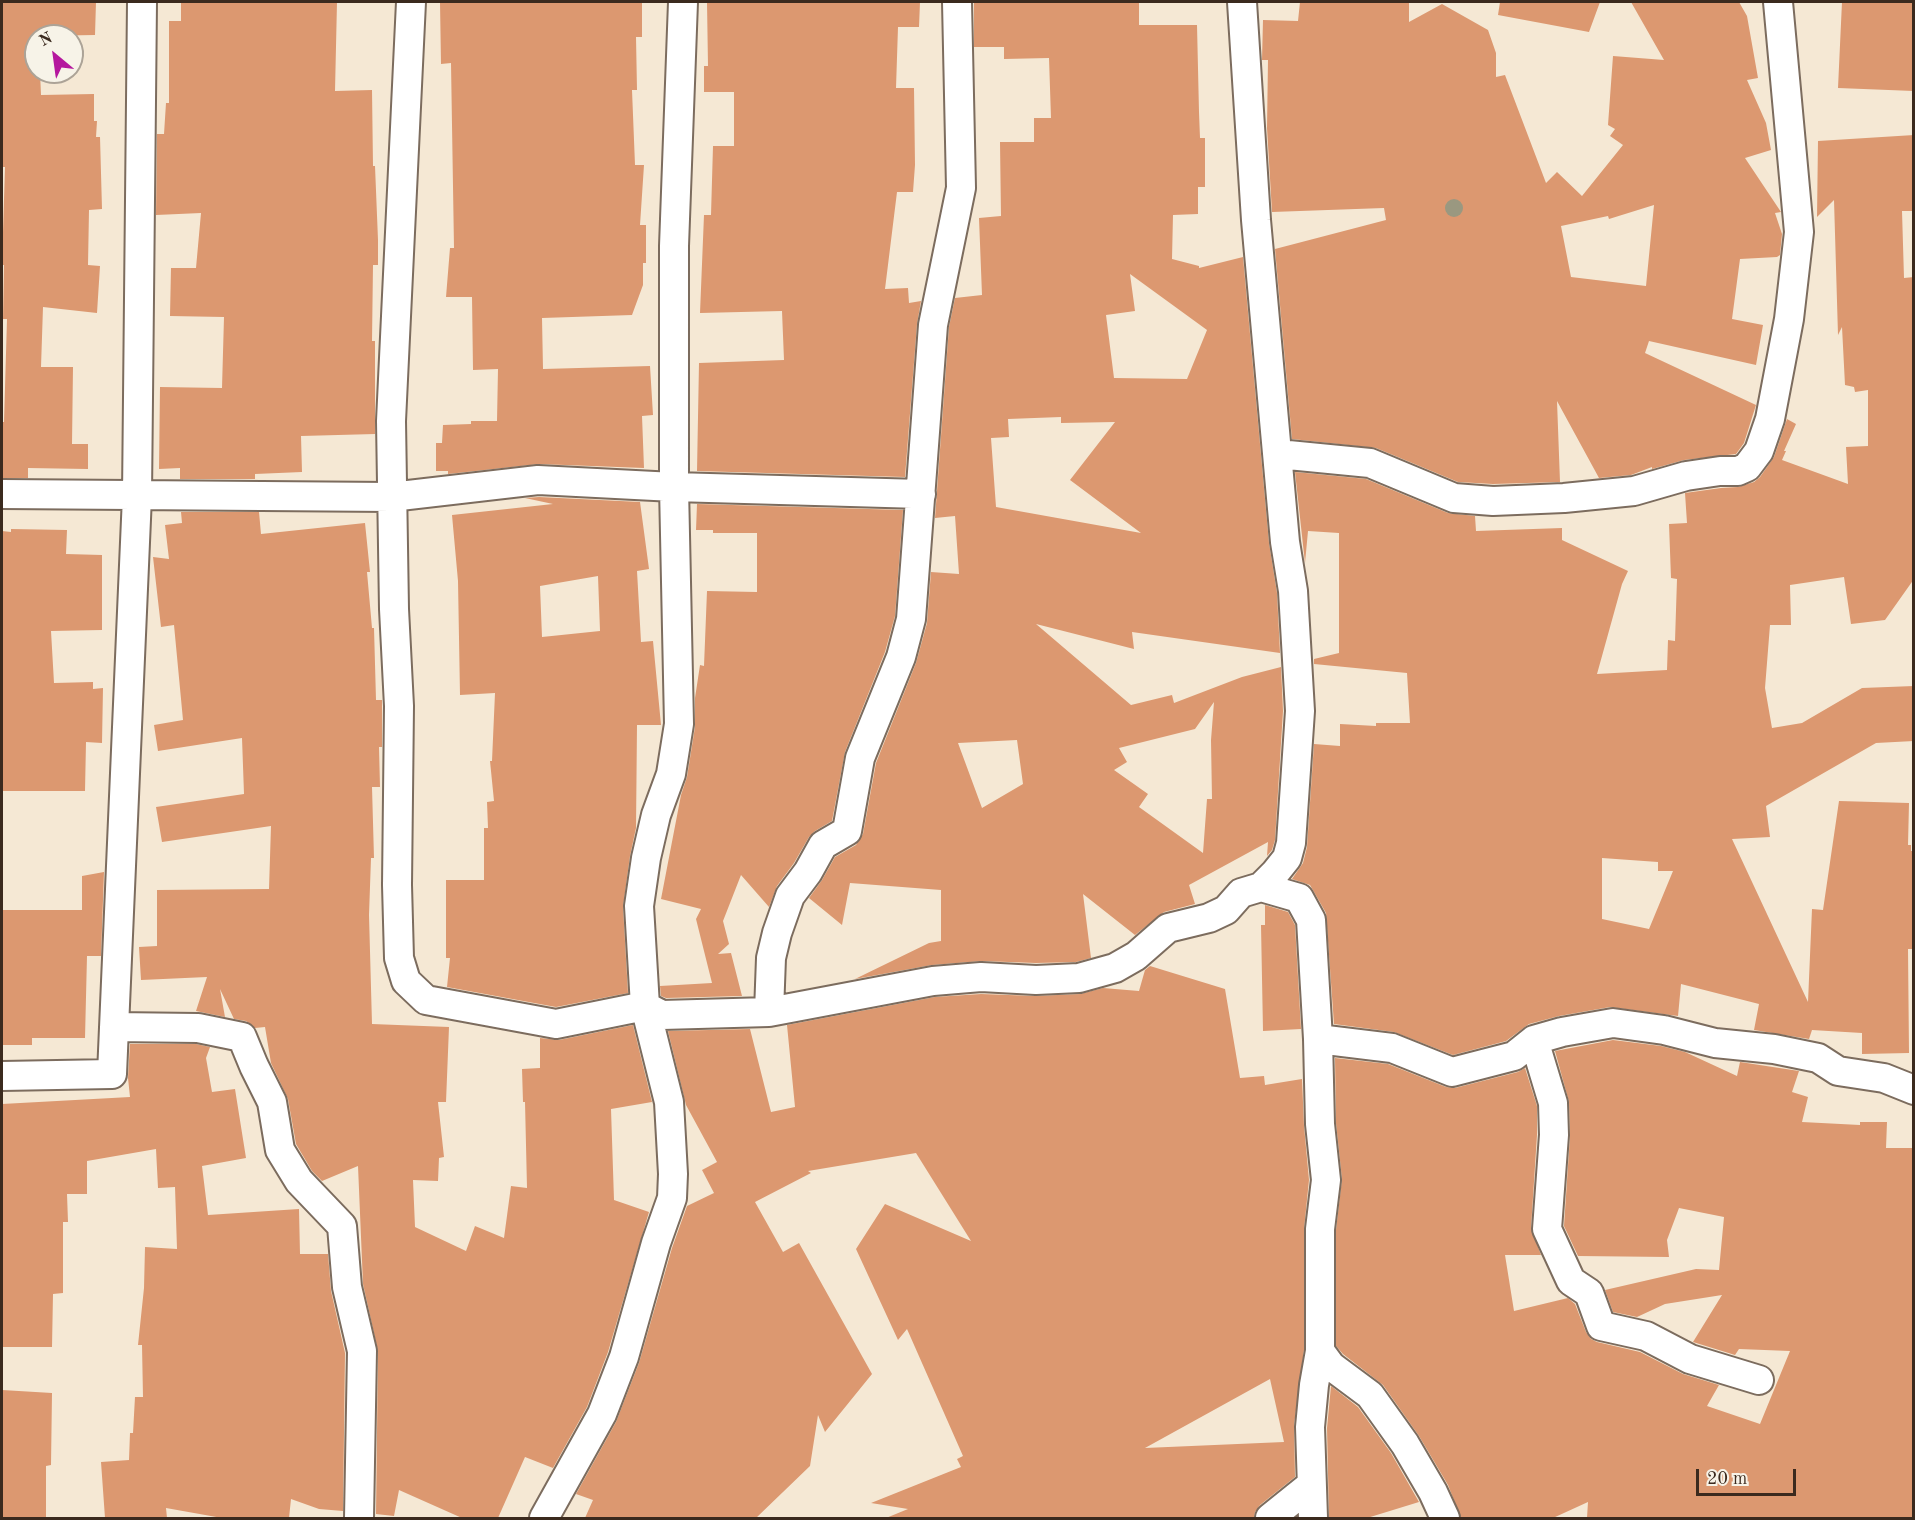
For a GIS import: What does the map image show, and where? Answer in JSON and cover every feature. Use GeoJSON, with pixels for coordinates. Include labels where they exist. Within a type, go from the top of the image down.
{"type":"FeatureCollection","features":[{"type":"Feature","properties":{"kind":"street"},"geometry":{"type":"LineString","coordinates":[[2,1076],[112,1074],[137,496],[142,2]]}},
{"type":"Feature","properties":{"kind":"street"},"geometry":{"type":"LineString","coordinates":[[411,2],[391,421],[394,609],[399,706],[397,885],[399,958],[406,981],[426,1000],[556,1024],[645,1006],[662,1015],[769,1012],[933,981],[981,976],[1036,980],[1079,978],[1115,968],[1136,956],[1168,928],[1209,918],[1226,910],[1241,893],[1261,887],[1287,858],[1291,843],[1300,711],[1293,591],[1285,542],[1256,220],[1242,2]]}},
{"type":"Feature","properties":{"kind":"street"},"geometry":{"type":"LineString","coordinates":[[544,1518],[602,1414],[624,1357],[656,1243],[672,1198],[669,1102],[645,1006],[639,906],[646,858],[656,814],[671,774],[680,723],[674,487],[674,246],[683,2]]}},
{"type":"Feature","properties":{"kind":"street"},"geometry":{"type":"LineString","coordinates":[[769,1012],[771,958],[790,896],[808,872],[823,845],[847,831],[860,758],[901,657],[911,619],[933,325],[961,188],[957,2]]}},
{"type":"Feature","properties":{"kind":"street"},"geometry":{"type":"LineString","coordinates":[[1278,453],[1370,463],[1454,498],[1493,501],[1564,498],[1634,491],[1686,476],[1738,471],[1747,467],[1759,451],[1770,419],[1789,319],[1799,232],[1778,2]]}},
{"type":"Feature","properties":{"kind":"street"},"geometry":{"type":"LineString","coordinates":[[2,494],[392,497],[538,480],[674,487],[921,494]]}},
{"type":"Feature","properties":{"kind":"street"},"geometry":{"type":"LineString","coordinates":[[1261,887],[1299,898],[1311,920],[1320,1124],[1326,1180],[1320,1229],[1320,1351],[1310,1427],[1313,1518]]}},
{"type":"Feature","properties":{"kind":"street"},"geometry":{"type":"LineString","coordinates":[[1318,1039],[1392,1048],[1452,1072],[1514,1056],[1534,1040],[1562,1032],[1613,1023],[1664,1030],[1715,1043],[1785,1051],[1818,1058],[1838,1071],[1884,1078],[1914,1090]]}},
{"type":"Feature","properties":{"kind":"street"},"geometry":{"type":"LineString","coordinates":[[114,1027],[198,1028],[242,1037],[272,1102],[280,1150],[298,1181],[342,1226],[347,1287],[362,1351],[359,1518]]}},
{"type":"Feature","properties":{"kind":"street"},"geometry":{"type":"LineString","coordinates":[[1534,1040],[1553,1103],[1554,1135],[1547,1229],[1572,1281],[1589,1293],[1601,1326],[1646,1336],[1690,1359],[1759,1380]]}},
{"type":"Feature","properties":{"kind":"street"},"geometry":{"type":"LineString","coordinates":[[1320,1351],[1331,1366],[1370,1395],[1405,1444],[1433,1492],[1445,1518]]}},
{"type":"Feature","properties":{"kind":"street"},"geometry":{"type":"LineString","coordinates":[[1270,1518],[1311,1485]]}},
{"type":"Feature","properties":{"kind":"building"},"geometry":{"type":"Polygon","coordinates":[[[2,2],[96,2],[95,35],[84,35],[84,24],[24,24],[24,84],[41,84],[41,95],[94,94],[96,137],[100,137],[102,209],[89,210],[88,265],[100,266],[97,313],[43,307],[41,367],[73,367],[72,444],[88,444],[88,469],[28,468],[28,478],[2,478],[7,319],[3,319],[5,167],[2,167],[2,2]]]}},
{"type":"Feature","properties":{"kind":"building"},"geometry":{"type":"Polygon","coordinates":[[[181,2],[337,2],[335,91],[372,90],[373,166],[375,166],[378,240],[378,265],[373,265],[372,341],[375,341],[375,434],[301,436],[302,472],[255,474],[255,479],[180,479],[180,468],[159,469],[160,387],[222,388],[224,317],[170,316],[171,268],[196,268],[201,213],[156,215],[157,134],[164,134],[166,103],[169,103],[169,21],[181,21],[181,2]]]}},
{"type":"Feature","properties":{"kind":"building"},"geometry":{"type":"Polygon","coordinates":[[[440,2],[642,2],[642,37],[636,37],[637,90],[632,90],[635,165],[644,165],[640,225],[646,225],[646,263],[643,263],[643,285],[632,315],[542,318],[543,369],[650,366],[653,415],[642,416],[644,468],[539,464],[448,474],[448,471],[436,471],[436,443],[442,443],[443,425],[471,424],[471,421],[497,421],[498,369],[473,370],[472,297],[446,297],[450,248],[454,248],[451,63],[441,64],[440,2]]]}},
{"type":"Feature","properties":{"kind":"building"},"geometry":{"type":"Polygon","coordinates":[[[707,2],[920,2],[919,27],[898,27],[896,88],[914,88],[915,165],[913,192],[897,192],[885,289],[908,288],[909,303],[921,301],[917,324],[905,477],[697,471],[699,363],[784,360],[782,311],[700,313],[704,215],[711,215],[713,146],[734,146],[734,92],[704,92],[704,66],[708,66],[707,2]]]}},
{"type":"Feature","properties":{"kind":"building"},"geometry":{"type":"Polygon","coordinates":[[[974,2],[1139,2],[1139,25],[1197,25],[1200,138],[1205,138],[1205,187],[1198,187],[1198,214],[1173,215],[1172,259],[1199,266],[1199,268],[1243,257],[1269,543],[1277,593],[1280,653],[1132,632],[1134,649],[1036,624],[1131,705],[1172,695],[1174,703],[1242,677],[1281,667],[1283,711],[1275,840],[1267,856],[1268,842],[1189,885],[1195,904],[1164,912],[1135,935],[1083,894],[1091,958],[1076,962],[982,961],[932,965],[855,979],[929,943],[941,941],[941,890],[850,883],[842,925],[809,898],[835,857],[856,845],[863,834],[876,763],[916,663],[927,623],[931,572],[959,574],[955,516],[935,518],[949,327],[955,298],[982,295],[979,218],[1001,216],[1000,142],[1034,142],[1034,118],[1051,118],[1049,58],[1004,59],[1004,47],[974,47],[974,2]],[[1130,274],[1135,311],[1106,315],[1114,378],[1187,379],[1207,330],[1130,274]],[[1061,417],[1008,419],[1009,437],[991,438],[996,507],[1141,533],[1070,480],[1115,422],[1061,423],[1061,417]],[[1214,702],[1195,729],[1119,748],[1127,762],[1114,770],[1148,794],[1139,807],[1203,853],[1207,799],[1212,799],[1211,740],[1214,702]],[[1017,740],[958,743],[982,808],[1023,784],[1017,740]]]}},
{"type":"Feature","properties":{"kind":"building"},"geometry":{"type":"Polygon","coordinates":[[[1300,2],[1409,2],[1409,22],[1442,4],[1488,30],[1496,53],[1496,77],[1505,75],[1546,183],[1557,172],[1582,196],[1623,145],[1610,136],[1615,129],[1608,125],[1613,56],[1664,60],[1631,2],[1739,2],[1747,16],[1758,78],[1747,80],[1766,123],[1771,150],[1745,158],[1781,212],[1775,213],[1782,234],[1780,255],[1740,259],[1732,319],[1763,325],[1756,365],[1649,341],[1645,353],[1756,405],[1744,443],[1736,454],[1684,460],[1652,469],[1652,467],[1631,475],[1599,478],[1557,401],[1560,482],[1493,484],[1458,482],[1376,448],[1292,439],[1275,249],[1386,220],[1384,208],[1272,212],[1267,128],[1268,60],[1262,60],[1263,20],[1298,21],[1300,2]],[[1654,205],[1609,219],[1608,216],[1561,226],[1571,277],[1646,286],[1654,205]]]}},
{"type":"Feature","properties":{"kind":"building"},"geometry":{"type":"Polygon","coordinates":[[[1500,2],[1600,2],[1589,32],[1498,15],[1500,2]]]}},
{"type":"Feature","properties":{"kind":"building"},"geometry":{"type":"Polygon","coordinates":[[[1842,2],[1914,2],[1914,91],[1838,88],[1842,2]]]}},
{"type":"Feature","properties":{"kind":"building"},"geometry":{"type":"Polygon","coordinates":[[[1914,135],[1912,211],[1902,211],[1904,278],[1914,277],[1914,579],[1885,620],[1851,624],[1844,577],[1790,585],[1791,625],[1770,625],[1765,688],[1772,728],[1802,723],[1862,688],[1914,686],[1914,741],[1876,743],[1766,806],[1770,837],[1732,839],[1808,1002],[1812,909],[1823,910],[1839,801],[1909,803],[1908,845],[1911,845],[1911,851],[1914,851],[1914,949],[1908,949],[1909,1053],[1862,1054],[1862,1033],[1812,1030],[1809,1039],[1754,1030],[1759,1004],[1681,984],[1678,1016],[1610,1007],[1529,1024],[1506,1041],[1453,1055],[1394,1032],[1334,1024],[1326,913],[1310,885],[1292,879],[1303,863],[1307,847],[1314,744],[1340,746],[1340,724],[1376,726],[1376,723],[1410,723],[1407,673],[1314,664],[1314,659],[1339,653],[1339,533],[1308,531],[1305,563],[1295,472],[1366,479],[1448,513],[1475,516],[1476,531],[1562,528],[1562,540],[1628,571],[1622,584],[1597,674],[1667,670],[1668,640],[1675,641],[1677,579],[1671,578],[1669,524],[1687,523],[1685,493],[1738,487],[1754,482],[1774,457],[1787,419],[1796,424],[1782,460],[1848,484],[1846,447],[1868,446],[1868,390],[1855,392],[1854,387],[1845,385],[1842,327],[1838,335],[1834,200],[1817,217],[1818,141],[1914,135]],[[1602,858],[1602,919],[1649,929],[1673,871],[1658,871],[1658,862],[1602,858]]]}},
{"type":"Feature","properties":{"kind":"building"},"geometry":{"type":"Polygon","coordinates":[[[525,498],[640,502],[649,569],[637,571],[641,642],[653,641],[661,725],[637,725],[636,828],[623,907],[628,993],[556,1007],[447,987],[450,958],[446,958],[446,880],[484,880],[484,828],[488,828],[487,802],[494,801],[490,761],[492,761],[495,693],[460,695],[458,581],[452,515],[553,504],[525,498]],[[598,576],[540,586],[542,637],[600,631],[598,576]]]}},
{"type":"Feature","properties":{"kind":"building"},"geometry":{"type":"Polygon","coordinates":[[[697,504],[903,510],[895,616],[885,652],[845,752],[832,821],[809,837],[777,886],[769,907],[741,875],[723,921],[729,944],[718,954],[731,953],[742,996],[666,998],[661,996],[660,986],[712,983],[696,919],[701,909],[661,899],[681,795],[687,777],[695,727],[695,698],[700,665],[704,666],[707,591],[757,592],[757,533],[713,533],[713,530],[696,530],[697,504]]]}},
{"type":"Feature","properties":{"kind":"building"},"geometry":{"type":"Polygon","coordinates":[[[181,512],[259,512],[261,534],[365,523],[370,572],[367,572],[372,628],[374,628],[376,700],[382,700],[382,747],[379,747],[380,787],[372,787],[374,858],[371,858],[369,915],[372,1024],[449,1027],[446,1102],[438,1102],[444,1157],[439,1158],[438,1181],[413,1180],[415,1227],[466,1251],[475,1226],[504,1238],[511,1186],[527,1188],[522,1069],[540,1068],[540,1038],[559,1040],[633,1025],[652,1102],[611,1109],[614,1200],[649,1212],[608,1352],[587,1407],[553,1468],[525,1457],[498,1518],[462,1518],[399,1490],[394,1516],[376,1514],[378,1351],[363,1284],[358,1166],[322,1181],[312,1171],[296,1144],[288,1099],[271,1063],[265,1027],[255,1028],[246,1021],[234,1019],[220,989],[225,1017],[196,1011],[207,977],[141,980],[139,947],[157,946],[157,890],[269,889],[271,826],[162,842],[156,807],[244,794],[242,738],[158,751],[154,725],[183,720],[174,625],[161,627],[153,557],[169,559],[165,525],[182,523],[181,512]]]}},
{"type":"Feature","properties":{"kind":"building"},"geometry":{"type":"Polygon","coordinates":[[[11,529],[67,530],[66,554],[102,555],[102,630],[51,631],[54,683],[93,682],[93,689],[103,688],[102,743],[86,742],[85,791],[2,791],[2,531],[11,532],[11,529]]]}},
{"type":"Feature","properties":{"kind":"building"},"geometry":{"type":"Polygon","coordinates":[[[104,872],[101,956],[87,956],[85,1038],[32,1038],[32,1045],[2,1045],[2,910],[82,910],[82,876],[104,872]]]}},
{"type":"Feature","properties":{"kind":"building"},"geometry":{"type":"Polygon","coordinates":[[[1265,905],[1288,912],[1295,925],[1301,1029],[1263,1031],[1261,925],[1265,925],[1265,905]]]}},
{"type":"Feature","properties":{"kind":"building"},"geometry":{"type":"Polygon","coordinates":[[[1150,966],[1225,989],[1240,1078],[1264,1076],[1265,1085],[1302,1079],[1309,1180],[1304,1229],[1304,1350],[1294,1425],[1295,1477],[1260,1505],[1254,1518],[886,1518],[908,1509],[871,1503],[961,1467],[957,1459],[963,1456],[907,1329],[898,1340],[856,1249],[885,1204],[971,1241],[916,1153],[808,1171],[811,1173],[755,1202],[783,1252],[799,1243],[872,1374],[825,1432],[818,1415],[810,1466],[756,1518],[585,1518],[593,1500],[576,1494],[616,1422],[639,1363],[672,1248],[687,1206],[714,1193],[702,1170],[717,1162],[686,1105],[668,1031],[750,1029],[771,1112],[795,1107],[787,1025],[935,997],[981,994],[1035,996],[1080,994],[1103,988],[1139,991],[1145,970],[1150,966]],[[1270,1379],[1145,1448],[1284,1442],[1270,1379]]]}},
{"type":"Feature","properties":{"kind":"building"},"geometry":{"type":"Polygon","coordinates":[[[1613,1040],[1661,1046],[1685,1052],[1737,1076],[1740,1062],[1799,1071],[1792,1092],[1808,1097],[1802,1122],[1860,1125],[1860,1122],[1887,1122],[1886,1148],[1914,1148],[1914,1518],[1587,1518],[1588,1502],[1553,1518],[1461,1518],[1448,1485],[1419,1436],[1383,1385],[1336,1346],[1336,1230],[1342,1179],[1336,1123],[1335,1058],[1388,1064],[1446,1087],[1455,1088],[1518,1072],[1525,1068],[1537,1106],[1531,1228],[1541,1255],[1505,1255],[1514,1311],[1568,1298],[1575,1304],[1591,1339],[1640,1352],[1683,1374],[1719,1385],[1707,1406],[1760,1424],[1790,1351],[1739,1349],[1735,1355],[1693,1342],[1722,1295],[1665,1304],[1637,1317],[1613,1312],[1605,1290],[1696,1269],[1719,1270],[1724,1217],[1679,1208],[1667,1240],[1669,1257],[1578,1256],[1564,1226],[1570,1136],[1569,1102],[1555,1051],[1613,1040]]]}},
{"type":"Feature","properties":{"kind":"building"},"geometry":{"type":"Polygon","coordinates":[[[130,1044],[196,1044],[210,1047],[206,1058],[212,1092],[235,1089],[246,1158],[202,1166],[208,1215],[299,1209],[300,1254],[328,1254],[331,1291],[345,1353],[343,1511],[319,1509],[291,1499],[289,1518],[222,1518],[166,1508],[167,1518],[105,1518],[101,1462],[129,1460],[135,1397],[143,1397],[142,1345],[138,1345],[144,1288],[145,1247],[177,1249],[175,1187],[158,1188],[156,1149],[87,1161],[87,1194],[67,1194],[68,1222],[63,1222],[63,1293],[53,1294],[52,1347],[2,1347],[2,1104],[130,1097],[128,1078],[130,1044]]]}},
{"type":"Feature","properties":{"kind":"building"},"geometry":{"type":"Polygon","coordinates":[[[1331,1386],[1358,1407],[1391,1453],[1419,1502],[1367,1518],[1329,1518],[1327,1428],[1331,1386]]]}},
{"type":"Feature","properties":{"kind":"building"},"geometry":{"type":"Polygon","coordinates":[[[2,1390],[52,1393],[51,1465],[46,1466],[46,1517],[2,1518],[2,1390]]]}}]}
